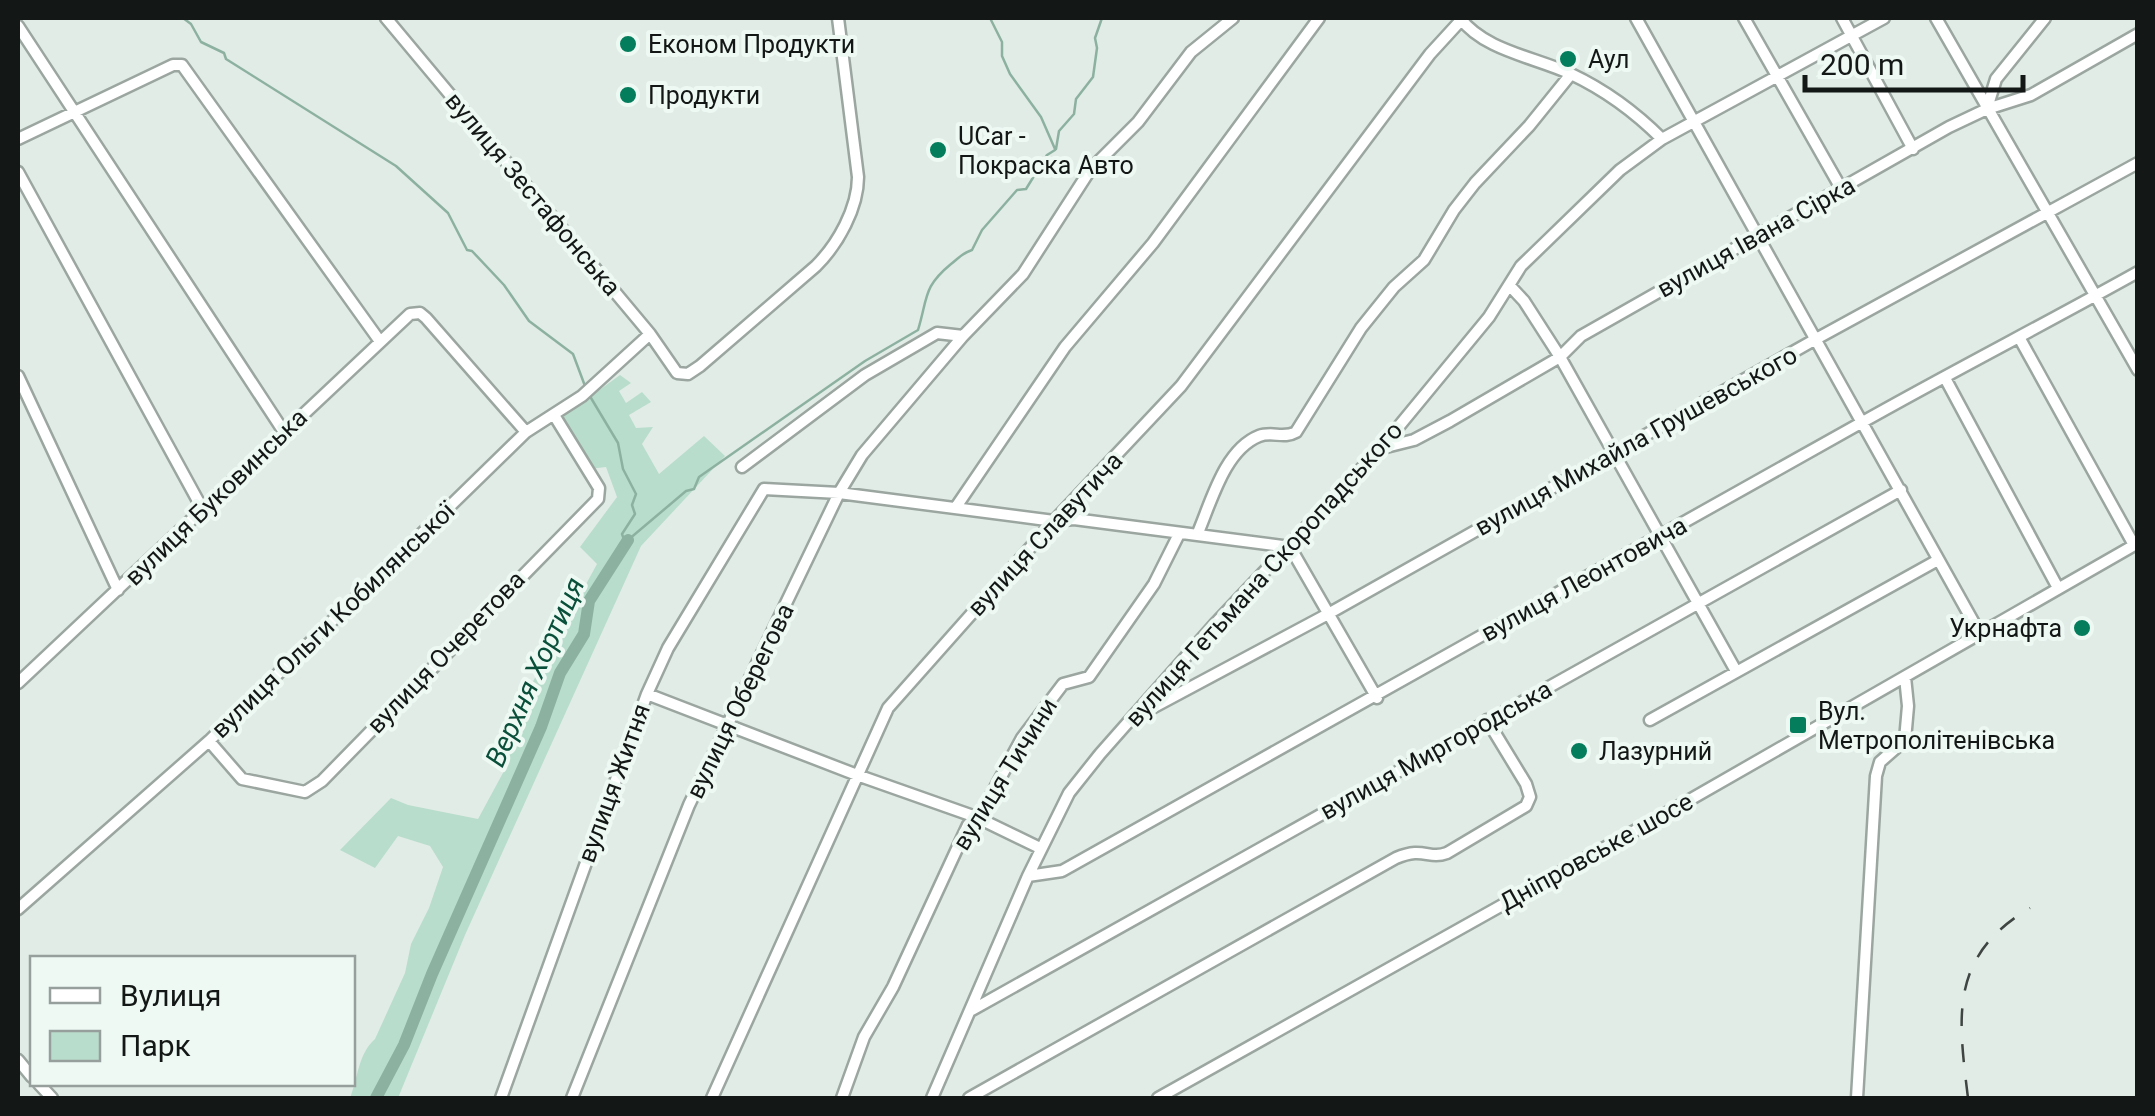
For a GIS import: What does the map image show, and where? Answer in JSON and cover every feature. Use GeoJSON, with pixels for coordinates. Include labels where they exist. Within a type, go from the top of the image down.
{"type":"FeatureCollection","features":[{"type":"Feature","properties":{"kind":"street","name":"вулиця Зестафонська"},"geometry":{"type":"LineString","coordinates":[[386,18],[650,334],[677,373],[692,373],[816,266],[848,217],[858,177],[838,18]]}},
{"type":"Feature","properties":{"kind":"street","name":"вулиця Оберегова"},"geometry":{"type":"LineString","coordinates":[[572,1098],[689,805],[839,493],[862,455],[963,336],[1022,274],[1090,170],[1138,122],[1191,52],[1223,22],[1233,18]]}},
{"type":"Feature","properties":{"kind":"street"},"geometry":{"type":"LineString","coordinates":[[956,507],[1049,368],[1153,243],[1319,18]]}},
{"type":"Feature","properties":{"kind":"street"},"geometry":{"type":"LineString","coordinates":[[1461,18],[1487,41],[1571,74],[1639,117],[1662,139]]}},
{"type":"Feature","properties":{"kind":"street","name":"вулиця Славутича"},"geometry":{"type":"LineString","coordinates":[[712,1098],[882,719],[897,696],[1181,386],[1371,131],[1461,18]]}},
{"type":"Feature","properties":{"kind":"street"},"geometry":{"type":"LineString","coordinates":[[1636,18],[1980,634]]}},
{"type":"Feature","properties":{"kind":"street"},"geometry":{"type":"LineString","coordinates":[[1744,18],[1842,190]]}},
{"type":"Feature","properties":{"kind":"street"},"geometry":{"type":"LineString","coordinates":[[1842,18],[1913,149]]}},
{"type":"Feature","properties":{"kind":"street","name":"вулиця Гетьмана Скоропадського"},"geometry":{"type":"LineString","coordinates":[[932,1098],[1040,848],[1076,784],[1214,626],[1381,448],[1490,317],[1521,266],[1620,170],[1662,139],[1884,18]]}},
{"type":"Feature","properties":{"kind":"street"},"geometry":{"type":"LineString","coordinates":[[1936,18],[2136,363]]}},
{"type":"Feature","properties":{"kind":"street"},"geometry":{"type":"LineString","coordinates":[[1987,109],[1996,79],[2046,18]]}},
{"type":"Feature","properties":{"kind":"street"},"geometry":{"type":"LineString","coordinates":[[18,26],[284,432]]}},
{"type":"Feature","properties":{"kind":"street","name":"вулиця Івана Сірка"},"geometry":{"type":"LineString","coordinates":[[1381,448],[1414,440],[1560,357],[1581,336],[1913,149],[1987,109],[2031,95],[2138,34]]}},
{"type":"Feature","properties":{"kind":"street"},"geometry":{"type":"LineString","coordinates":[[18,139],[173,65],[182,65],[379,340]]}},
{"type":"Feature","properties":{"kind":"street"},"geometry":{"type":"LineString","coordinates":[[1197,535],[1223,476],[1241,448],[1265,434],[1288,436],[1296,432],[1361,328],[1394,286],[1424,260],[1474,183],[1530,126],[1571,74]]}},
{"type":"Feature","properties":{"kind":"street","name":"вулиця Михайла Грушевського"},"geometry":{"type":"LineString","coordinates":[[1133,718],[1328,614],[2138,163]]}},
{"type":"Feature","properties":{"kind":"street"},"geometry":{"type":"LineString","coordinates":[[18,172],[203,510]]}},
{"type":"Feature","properties":{"kind":"street","name":"вулиця Леонтовича"},"geometry":{"type":"LineString","coordinates":[[1028,876],[1062,870],[2138,272]]}},
{"type":"Feature","properties":{"kind":"street"},"geometry":{"type":"LineString","coordinates":[[1510,286],[1560,357],[1736,671]]}},
{"type":"Feature","properties":{"kind":"street","name":"вулиця Буковинська"},"geometry":{"type":"LineString","coordinates":[[18,683],[405,316],[414,312],[426,318],[526,432]]}},
{"type":"Feature","properties":{"kind":"street"},"geometry":{"type":"LineString","coordinates":[[742,466],[864,375],[937,332],[963,336]]}},
{"type":"Feature","properties":{"kind":"street","name":"вулиця Ольги Кобилянської"},"geometry":{"type":"LineString","coordinates":[[18,909],[210,741],[526,432],[582,396],[650,334]]}},
{"type":"Feature","properties":{"kind":"street"},"geometry":{"type":"LineString","coordinates":[[2020,339],[2136,544]]}},
{"type":"Feature","properties":{"kind":"street"},"geometry":{"type":"LineString","coordinates":[[18,376],[118,590]]}},
{"type":"Feature","properties":{"kind":"street"},"geometry":{"type":"LineString","coordinates":[[1945,378],[2058,588]]}},
{"type":"Feature","properties":{"kind":"street","name":"вулиця Очеретова"},"geometry":{"type":"LineString","coordinates":[[210,741],[242,779],[304,792],[322,781],[598,499],[599,488],[554,415]]}},
{"type":"Feature","properties":{"kind":"street","name":"вулиця Житня"},"geometry":{"type":"LineString","coordinates":[[500,1098],[647,694],[668,648],[761,492],[768,488],[839,493]]}},
{"type":"Feature","properties":{"kind":"street","name":"вулиця Миргородська"},"geometry":{"type":"LineString","coordinates":[[971,1011],[1900,490]]}},
{"type":"Feature","properties":{"kind":"street"},"geometry":{"type":"LineString","coordinates":[[839,493],[1290,548],[1377,698]]}},
{"type":"Feature","properties":{"kind":"street","name":"вулиця Тичини"},"geometry":{"type":"LineString","coordinates":[[842,1098],[864,1037],[893,987],[968,825],[1022,738],[1063,684],[1089,677],[1154,584],[1179,534]]}},
{"type":"Feature","properties":{"kind":"street","name":"Дніпровське шосе"},"geometry":{"type":"LineString","coordinates":[[1158,1098],[2136,544]]}},
{"type":"Feature","properties":{"kind":"street"},"geometry":{"type":"LineString","coordinates":[[1650,720],[1938,560]]}},
{"type":"Feature","properties":{"kind":"street"},"geometry":{"type":"LineString","coordinates":[[1857,1098],[1876,776],[1880,762],[1905,740],[1905,677]]}},
{"type":"Feature","properties":{"kind":"street"},"geometry":{"type":"LineString","coordinates":[[647,694],[857,776],[976,817],[1040,848]]}},
{"type":"Feature","properties":{"kind":"street"},"geometry":{"type":"LineString","coordinates":[[968,1098],[1396,858],[1416,850],[1438,856],[1526,806],[1526,784],[1486,720]]}},
{"type":"Feature","properties":{"kind":"green space"},"geometry":{"type":"Polygon","coordinates":[[[620,375],[631,383],[619,391],[626,403],[642,392],[651,402],[629,415],[636,428],[653,427],[642,444],[659,474],[704,436],[725,456],[641,546],[465,935],[398,1098],[350,1098],[362,1059],[405,973],[411,944],[443,867],[430,846],[398,836],[375,868],[340,850],[391,798],[478,819],[504,771],[524,698],[597,564],[580,547],[617,497],[606,467],[589,469],[558,420],[620,375]]]}},
{"type":"Feature","properties":{"kind":"waterway"},"geometry":{"type":"LineString","coordinates":[[183,18],[201,42],[224,53],[226,59],[396,166],[448,213],[467,250],[504,285],[529,321],[573,354],[585,386]]}},
{"type":"Feature","properties":{"kind":"waterway"},"geometry":{"type":"LineString","coordinates":[[990,18],[1002,42],[1002,56],[1010,74],[1041,117],[1055,149]]}},
{"type":"Feature","properties":{"kind":"waterway"},"geometry":{"type":"LineString","coordinates":[[1056,149],[1059,131],[1074,114],[1076,99],[1093,77],[1095,38],[1102,18]]}},
{"type":"Feature","properties":{"kind":"waterway","name":"Верхня Хортиця"},"geometry":{"type":"LineString","coordinates":[[628,540],[686,491],[694,489],[699,477],[865,361],[918,330],[935,279],[972,250],[982,230],[1017,190],[1026,189],[1047,155],[1055,150]]}},
{"type":"Feature","properties":{"kind":"waterway"},"geometry":{"type":"LineString","coordinates":[[588,393],[618,443],[623,469],[636,494],[632,505],[635,514],[622,534],[626,545]]}},
{"type":"Feature","properties":{"kind":"waterway","name":"Верхня Хортиця"},"geometry":{"type":"LineString","coordinates":[[376,1098],[404,1045],[541,727],[560,673],[584,634],[589,601],[628,540]]}},
{"type":"Feature","properties":{"kind":"railway"},"geometry":{"type":"LineString","coordinates":[[1968,1098],[1962,1015],[1972,968],[1985,946],[2030,908]]}},
{"type":"Feature","properties":{"kind":"place","name":"Економ Продукти"},"geometry":{"type":"Point","coordinates":[628,44]}},
{"type":"Feature","properties":{"kind":"place","name":"Аул"},"geometry":{"type":"Point","coordinates":[1568,59]}},
{"type":"Feature","properties":{"kind":"place","name":"Продукти"},"geometry":{"type":"Point","coordinates":[628,95]}},
{"type":"Feature","properties":{"kind":"place","name":"UCar - Покраска Авто"},"geometry":{"type":"Point","coordinates":[938,150]}},
{"type":"Feature","properties":{"kind":"place","name":"Укрнафта"},"geometry":{"type":"Point","coordinates":[2082,628]}},
{"type":"Feature","properties":{"kind":"place","name":"Вул. Метрополітенівська"},"geometry":{"type":"Point","coordinates":[1798,725]}},
{"type":"Feature","properties":{"kind":"place","name":"Лазурний"},"geometry":{"type":"Point","coordinates":[1579,751]}}]}
